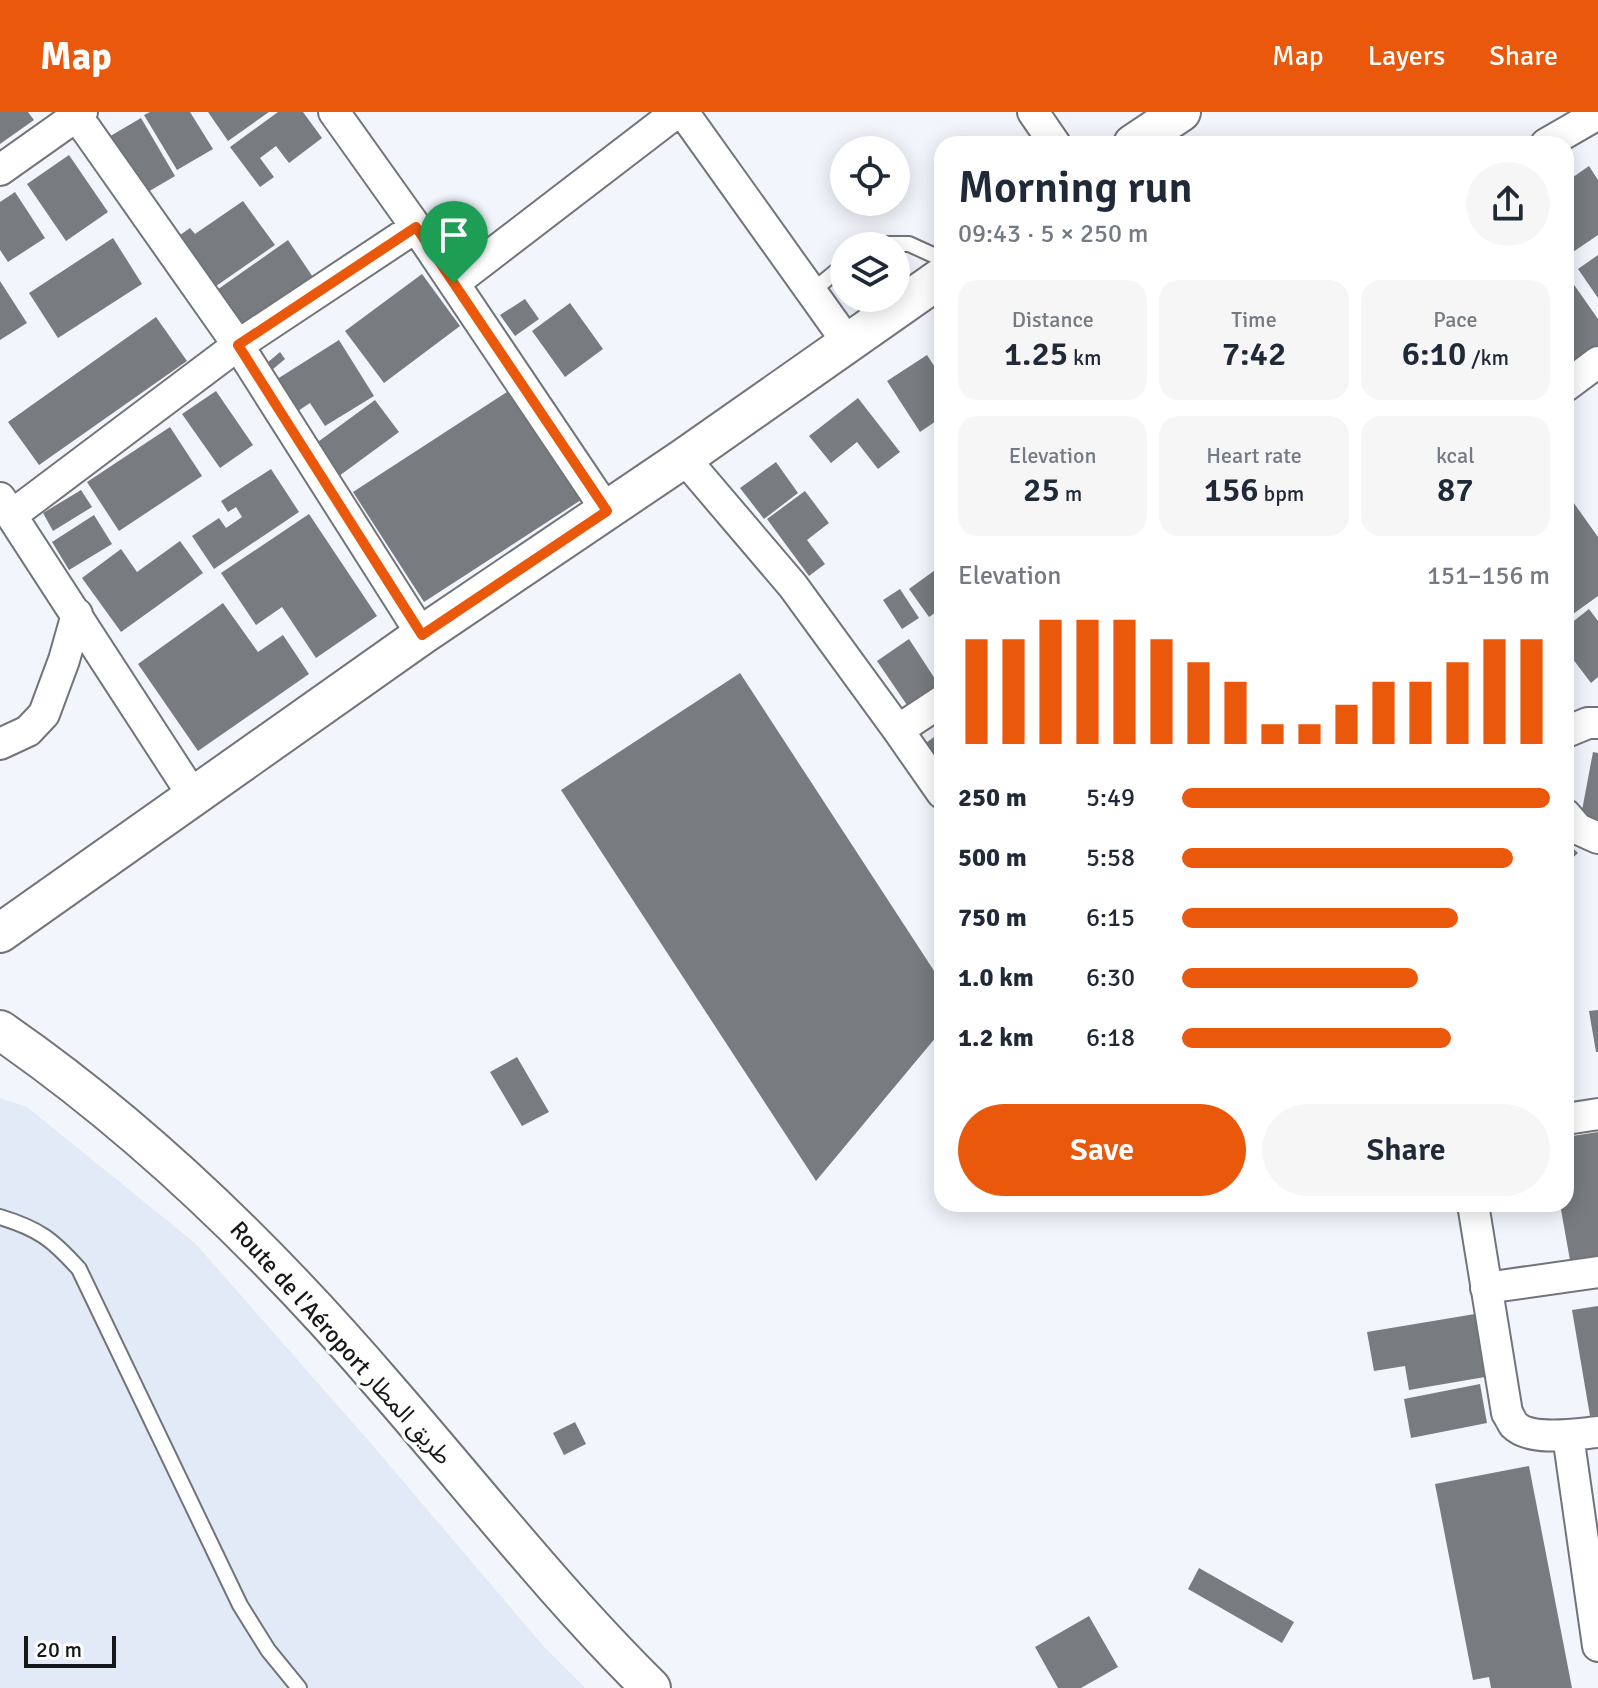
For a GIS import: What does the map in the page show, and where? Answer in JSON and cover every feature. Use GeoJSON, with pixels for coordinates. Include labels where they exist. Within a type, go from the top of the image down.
{"type":"FeatureCollection","features":[{"type":"Feature","properties":{"kind":"street"},"geometry":{"type":"LineString","coordinates":[[334,112],[416,227],[607,511]]}},
{"type":"Feature","properties":{"kind":"street"},"geometry":{"type":"LineString","coordinates":[[454,283],[680,112],[848,343]]}},
{"type":"Feature","properties":{"kind":"street"},"geometry":{"type":"LineString","coordinates":[[1033,112],[1050,136]]}},
{"type":"Feature","properties":{"kind":"street"},"geometry":{"type":"LineString","coordinates":[[1145,136],[1181,112]]}},
{"type":"Feature","properties":{"kind":"street"},"geometry":{"type":"LineString","coordinates":[[0,170],[77,113],[238,345],[422,635]]}},
{"type":"Feature","properties":{"kind":"street"},"geometry":{"type":"LineString","coordinates":[[1561,136],[1596,118]]}},
{"type":"Feature","properties":{"kind":"street"},"geometry":{"type":"LineString","coordinates":[[194,797],[6,506],[238,345],[416,227]]}},
{"type":"Feature","properties":{"kind":"street"},"geometry":{"type":"LineString","coordinates":[[0,933],[422,635],[607,511],[934,283]]}},
{"type":"Feature","properties":{"kind":"street"},"geometry":{"type":"LineString","coordinates":[[1574,380],[1598,362]]}},
{"type":"Feature","properties":{"kind":"street"},"geometry":{"type":"LineString","coordinates":[[684,458],[793,586],[934,782]]}},
{"type":"Feature","properties":{"kind":"street"},"geometry":{"type":"LineString","coordinates":[[0,744],[28,731],[44,714],[77,614]]}},
{"type":"Feature","properties":{"kind":"street"},"geometry":{"type":"LineString","coordinates":[[898,730],[934,706]]}},
{"type":"Feature","properties":{"kind":"street"},"geometry":{"type":"LineString","coordinates":[[1574,729],[1598,723]]}},
{"type":"Feature","properties":{"kind":"street"},"geometry":{"type":"LineString","coordinates":[[1574,824],[1598,838]]}},
{"type":"Feature","properties":{"kind":"street","name":"Route de l'Aéroport طريق المطار"},"geometry":{"type":"LineString","coordinates":[[0,1030],[105,1108],[252,1241],[384,1385],[606,1644],[651,1688]]}},
{"type":"Feature","properties":{"kind":"street"},"geometry":{"type":"LineString","coordinates":[[1574,1118],[1598,1114]]}},
{"type":"Feature","properties":{"kind":"street"},"geometry":{"type":"LineString","coordinates":[[1474,1212],[1507,1413],[1515,1426],[1530,1434],[1583,1433],[1598,1646]]}},
{"type":"Feature","properties":{"kind":"street"},"geometry":{"type":"LineString","coordinates":[[1486,1288],[1598,1272]]}},
{"type":"Feature","properties":{"kind":"lane"},"geometry":{"type":"LineString","coordinates":[[910,244],[934,255]]}},
{"type":"Feature","properties":{"kind":"lane"},"geometry":{"type":"LineString","coordinates":[[811,292],[830,276]]}},
{"type":"Feature","properties":{"kind":"lane"},"geometry":{"type":"LineString","coordinates":[[0,1217],[27,1226],[56,1244],[79,1269],[240,1605],[268,1650],[299,1688]]}},
{"type":"Feature","properties":{"kind":"shaded area"},"geometry":{"type":"Polygon","coordinates":[[[0,1098],[27,1107],[195,1243],[545,1648],[585,1688],[0,1688],[0,1098]]]}},
{"type":"Feature","properties":{"kind":"building"},"geometry":{"type":"Polygon","coordinates":[[[0,112],[28,112],[34,120],[0,144],[0,112]]]}},
{"type":"Feature","properties":{"kind":"building"},"geometry":{"type":"Polygon","coordinates":[[[150,112],[190,112],[213,149],[177,170],[144,115],[150,112]]]}},
{"type":"Feature","properties":{"kind":"building"},"geometry":{"type":"Polygon","coordinates":[[[208,112],[269,112],[228,141],[208,112]]]}},
{"type":"Feature","properties":{"kind":"building"},"geometry":{"type":"Polygon","coordinates":[[[278,112],[303,112],[322,138],[289,163],[276,146],[260,158],[274,177],[260,187],[230,147],[278,112]]]}},
{"type":"Feature","properties":{"kind":"building"},"geometry":{"type":"Polygon","coordinates":[[[141,118],[175,176],[141,196],[107,138],[141,118]]]}},
{"type":"Feature","properties":{"kind":"building"},"geometry":{"type":"Polygon","coordinates":[[[69,155],[108,212],[66,241],[27,184],[69,155]]]}},
{"type":"Feature","properties":{"kind":"building"},"geometry":{"type":"Polygon","coordinates":[[[1589,166],[1598,180],[1598,235],[1574,251],[1574,176],[1589,166]]]}},
{"type":"Feature","properties":{"kind":"building"},"geometry":{"type":"Polygon","coordinates":[[[15,192],[45,238],[8,262],[0,250],[0,202],[15,192]]]}},
{"type":"Feature","properties":{"kind":"building"},"geometry":{"type":"Polygon","coordinates":[[[243,201],[275,245],[209,291],[173,240],[190,228],[195,234],[243,201]]]}},
{"type":"Feature","properties":{"kind":"building"},"geometry":{"type":"Polygon","coordinates":[[[113,238],[142,284],[58,338],[29,293],[113,238]]]}},
{"type":"Feature","properties":{"kind":"building"},"geometry":{"type":"Polygon","coordinates":[[[288,240],[319,286],[245,338],[214,292],[288,240]]]}},
{"type":"Feature","properties":{"kind":"building"},"geometry":{"type":"Polygon","coordinates":[[[1598,255],[1598,298],[1578,269],[1598,255]]]}},
{"type":"Feature","properties":{"kind":"building"},"geometry":{"type":"Polygon","coordinates":[[[422,274],[460,326],[384,383],[345,331],[422,274]]]}},
{"type":"Feature","properties":{"kind":"building"},"geometry":{"type":"Polygon","coordinates":[[[0,281],[27,323],[0,340],[0,281]]]}},
{"type":"Feature","properties":{"kind":"building"},"geometry":{"type":"Polygon","coordinates":[[[1574,285],[1598,319],[1598,345],[1574,362],[1574,285]]]}},
{"type":"Feature","properties":{"kind":"building"},"geometry":{"type":"Polygon","coordinates":[[[525,299],[539,319],[515,336],[500,315],[525,299]]]}},
{"type":"Feature","properties":{"kind":"building"},"geometry":{"type":"Polygon","coordinates":[[[570,303],[603,349],[565,377],[532,331],[570,303]]]}},
{"type":"Feature","properties":{"kind":"building"},"geometry":{"type":"Polygon","coordinates":[[[156,317],[187,361],[39,465],[8,422],[156,317]]]}},
{"type":"Feature","properties":{"kind":"building"},"geometry":{"type":"Polygon","coordinates":[[[339,340],[374,396],[325,426],[310,403],[295,413],[274,381],[339,340]]]}},
{"type":"Feature","properties":{"kind":"building"},"geometry":{"type":"Polygon","coordinates":[[[280,352],[285,359],[266,375],[260,369],[280,352]]]}},
{"type":"Feature","properties":{"kind":"building"},"geometry":{"type":"Polygon","coordinates":[[[927,355],[934,366],[934,422],[920,432],[887,381],[927,355]]]}},
{"type":"Feature","properties":{"kind":"building"},"geometry":{"type":"Polygon","coordinates":[[[510,390],[581,500],[424,602],[353,492],[510,390]]]}},
{"type":"Feature","properties":{"kind":"building"},"geometry":{"type":"Polygon","coordinates":[[[216,391],[253,445],[220,468],[182,414],[216,391]]]}},
{"type":"Feature","properties":{"kind":"building"},"geometry":{"type":"Polygon","coordinates":[[[858,398],[900,452],[878,469],[857,442],[831,463],[809,436],[858,398]]]}},
{"type":"Feature","properties":{"kind":"building"},"geometry":{"type":"Polygon","coordinates":[[[375,400],[399,432],[335,479],[311,447],[375,400]]]}},
{"type":"Feature","properties":{"kind":"building"},"geometry":{"type":"Polygon","coordinates":[[[170,427],[202,476],[119,531],[87,482],[170,427]]]}},
{"type":"Feature","properties":{"kind":"building"},"geometry":{"type":"Polygon","coordinates":[[[776,462],[798,493],[764,519],[740,488],[776,462]]]}},
{"type":"Feature","properties":{"kind":"building"},"geometry":{"type":"Polygon","coordinates":[[[271,469],[299,512],[214,569],[192,536],[219,518],[226,528],[242,517],[236,507],[228,512],[221,501],[271,469]]]}},
{"type":"Feature","properties":{"kind":"building"},"geometry":{"type":"Polygon","coordinates":[[[81,490],[92,507],[53,531],[43,513],[81,490]]]}},
{"type":"Feature","properties":{"kind":"building"},"geometry":{"type":"Polygon","coordinates":[[[805,491],[829,523],[807,540],[825,564],[809,576],[767,519],[805,491]]]}},
{"type":"Feature","properties":{"kind":"building"},"geometry":{"type":"Polygon","coordinates":[[[1574,503],[1598,537],[1598,596],[1574,613],[1574,503]]]}},
{"type":"Feature","properties":{"kind":"building"},"geometry":{"type":"Polygon","coordinates":[[[309,514],[377,616],[316,658],[282,607],[256,625],[221,573],[309,514]]]}},
{"type":"Feature","properties":{"kind":"building"},"geometry":{"type":"Polygon","coordinates":[[[94,515],[112,544],[69,570],[52,542],[94,515]]]}},
{"type":"Feature","properties":{"kind":"building"},"geometry":{"type":"Polygon","coordinates":[[[180,541],[203,573],[121,632],[82,578],[121,549],[137,572],[180,541]]]}},
{"type":"Feature","properties":{"kind":"building"},"geometry":{"type":"Polygon","coordinates":[[[934,571],[934,614],[929,617],[909,589],[934,571]]]}},
{"type":"Feature","properties":{"kind":"building"},"geometry":{"type":"Polygon","coordinates":[[[900,589],[919,618],[902,629],[883,600],[900,589]]]}},
{"type":"Feature","properties":{"kind":"building"},"geometry":{"type":"Polygon","coordinates":[[[223,603],[258,652],[283,635],[309,674],[198,751],[138,664],[223,603]]]}},
{"type":"Feature","properties":{"kind":"building"},"geometry":{"type":"Polygon","coordinates":[[[1589,609],[1598,621],[1598,677],[1591,683],[1574,661],[1574,621],[1589,609]]]}},
{"type":"Feature","properties":{"kind":"building"},"geometry":{"type":"Polygon","coordinates":[[[909,639],[934,677],[934,688],[907,705],[877,661],[909,639]]]}},
{"type":"Feature","properties":{"kind":"building"},"geometry":{"type":"Polygon","coordinates":[[[740,673],[934,971],[934,1040],[816,1181],[561,790],[740,673]]]}},
{"type":"Feature","properties":{"kind":"building"},"geometry":{"type":"Polygon","coordinates":[[[934,737],[934,754],[926,743],[934,737]]]}},
{"type":"Feature","properties":{"kind":"building"},"geometry":{"type":"Polygon","coordinates":[[[1593,752],[1598,753],[1598,824],[1580,821],[1593,752]]]}},
{"type":"Feature","properties":{"kind":"building"},"geometry":{"type":"Polygon","coordinates":[[[1598,1010],[1598,1052],[1596,1052],[1589,1011],[1598,1010]]]}},
{"type":"Feature","properties":{"kind":"building"},"geometry":{"type":"Polygon","coordinates":[[[517,1057],[549,1112],[522,1126],[490,1072],[517,1057]]]}},
{"type":"Feature","properties":{"kind":"building"},"geometry":{"type":"Polygon","coordinates":[[[1598,1132],[1598,1262],[1571,1266],[1561,1212],[1574,1212],[1574,1136],[1598,1132]]]}},
{"type":"Feature","properties":{"kind":"building"},"geometry":{"type":"Polygon","coordinates":[[[1598,1306],[1598,1415],[1590,1416],[1572,1310],[1598,1306]]]}},
{"type":"Feature","properties":{"kind":"building"},"geometry":{"type":"Polygon","coordinates":[[[1475,1314],[1485,1377],[1409,1390],[1405,1366],[1374,1371],[1367,1332],[1475,1314]]]}},
{"type":"Feature","properties":{"kind":"building"},"geometry":{"type":"Polygon","coordinates":[[[1480,1384],[1487,1423],[1411,1438],[1404,1399],[1480,1384]]]}},
{"type":"Feature","properties":{"kind":"building"},"geometry":{"type":"Polygon","coordinates":[[[575,1422],[586,1444],[564,1455],[553,1433],[575,1422]]]}},
{"type":"Feature","properties":{"kind":"building"},"geometry":{"type":"Polygon","coordinates":[[[1529,1466],[1572,1688],[1491,1688],[1489,1677],[1473,1680],[1435,1484],[1529,1466]]]}},
{"type":"Feature","properties":{"kind":"building"},"geometry":{"type":"Polygon","coordinates":[[[1199,1568],[1294,1622],[1282,1643],[1188,1589],[1199,1568]]]}},
{"type":"Feature","properties":{"kind":"building"},"geometry":{"type":"Polygon","coordinates":[[[1089,1616],[1118,1667],[1081,1688],[1058,1688],[1035,1647],[1089,1616]]]}},
{"type":"Feature","properties":{"kind":"route"},"geometry":{"type":"LineString","coordinates":[[416,227],[454,283],[607,511],[422,635],[238,345],[416,227]]}}]}
